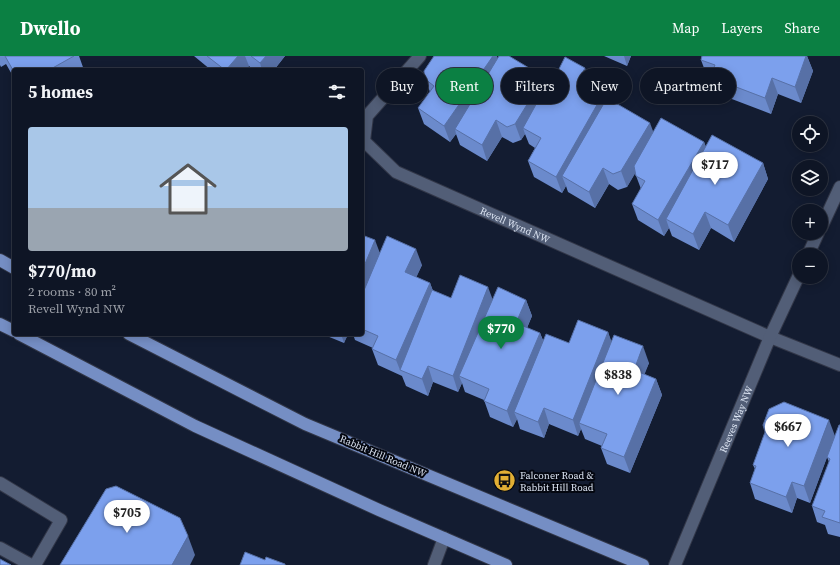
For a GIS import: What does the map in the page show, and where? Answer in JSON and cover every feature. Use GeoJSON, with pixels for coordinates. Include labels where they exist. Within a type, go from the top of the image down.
{"type":"FeatureCollection","features":[{"type":"Feature","properties":{"kind":"main road"},"geometry":{"type":"LineString","coordinates":[[0,260],[12,267]]}},
{"type":"Feature","properties":{"kind":"main road"},"geometry":{"type":"LineString","coordinates":[[0,324],[12,331]]}},
{"type":"Feature","properties":{"kind":"main road"},"geometry":{"type":"LineString","coordinates":[[23,336],[195,426],[506,565]]}},
{"type":"Feature","properties":{"kind":"main road","name":"Rabbit Hill Road NW"},"geometry":{"type":"LineString","coordinates":[[133,336],[305,424],[643,565]]}},
{"type":"Feature","properties":{"kind":"street","name":"Revell Wynd NW"},"geometry":{"type":"LineString","coordinates":[[420,56],[367,116],[364,141],[396,172],[770,337]]}},
{"type":"Feature","properties":{"kind":"street"},"geometry":{"type":"LineString","coordinates":[[828,213],[840,187]]}},
{"type":"Feature","properties":{"kind":"street","name":"Reeves Way NW"},"geometry":{"type":"LineString","coordinates":[[675,565],[770,337],[795,284]]}},
{"type":"Feature","properties":{"kind":"street"},"geometry":{"type":"LineString","coordinates":[[770,337],[840,365]]}},
{"type":"Feature","properties":{"kind":"street"},"geometry":{"type":"LineString","coordinates":[[0,483],[61,520],[35,565]]}},
{"type":"Feature","properties":{"kind":"street"},"geometry":{"type":"LineString","coordinates":[[434,565],[444,538]]}},
{"type":"Feature","properties":{"kind":"street"},"geometry":{"type":"LineString","coordinates":[[0,548],[31,565]]}},
{"type":"Feature","properties":{"kind":"building"},"geometry":{"type":"Polygon","coordinates":[[[5,56],[74,56],[53,68],[12,68],[5,56]]]}},
{"type":"Feature","properties":{"kind":"building"},"geometry":{"type":"Polygon","coordinates":[[[207,56],[238,56],[228,68],[222,68],[207,56]]]}},
{"type":"Feature","properties":{"kind":"building"},"geometry":{"type":"Polygon","coordinates":[[[251,56],[266,56],[260,63],[251,56]]]}},
{"type":"Feature","properties":{"kind":"building"},"geometry":{"type":"Polygon","coordinates":[[[434,56],[493,56],[485,68],[436,68],[436,104],[459,104],[444,126],[418,108],[421,104],[428,104],[428,94],[434,86],[428,81],[428,68],[426,68],[434,56]]]}},
{"type":"Feature","properties":{"kind":"building"},"geometry":{"type":"Polygon","coordinates":[[[499,56],[509,56],[529,68],[501,68],[501,104],[527,104],[515,124],[507,127],[496,120],[482,145],[455,129],[470,104],[493,104],[493,68],[492,68],[499,56]]]}},
{"type":"Feature","properties":{"kind":"building"},"geometry":{"type":"Polygon","coordinates":[[[702,56],[806,56],[795,87],[772,78],[765,98],[736,87],[736,68],[714,68],[715,65],[701,60],[702,56]]]}},
{"type":"Feature","properties":{"kind":"building"},"geometry":{"type":"Polygon","coordinates":[[[565,57],[585,68],[577,68],[577,104],[597,104],[556,177],[528,161],[541,138],[523,128],[536,104],[569,104],[569,68],[560,68],[565,57]]]}},
{"type":"Feature","properties":{"kind":"building"},"geometry":{"type":"Polygon","coordinates":[[[604,104],[617,104],[650,123],[621,171],[613,174],[603,168],[589,192],[562,176],[604,104]]]}},
{"type":"Feature","properties":{"kind":"building"},"geometry":{"type":"Polygon","coordinates":[[[661,118],[704,142],[658,220],[632,204],[645,181],[636,176],[634,166],[661,118]]]}},
{"type":"Feature","properties":{"kind":"building"},"geometry":{"type":"Polygon","coordinates":[[[712,135],[763,163],[728,225],[705,212],[693,234],[666,219],[712,135]]]}},
{"type":"Feature","properties":{"kind":"building"},"geometry":{"type":"Polygon","coordinates":[[[364,236],[375,240],[364,266],[364,236]]]}},
{"type":"Feature","properties":{"kind":"building"},"geometry":{"type":"Polygon","coordinates":[[[387,236],[416,249],[405,272],[430,283],[396,360],[372,349],[378,336],[364,330],[364,290],[387,236]]]}},
{"type":"Feature","properties":{"kind":"building"},"geometry":{"type":"Polygon","coordinates":[[[460,275],[488,287],[453,376],[428,366],[422,379],[400,370],[432,290],[451,298],[460,275]]]}},
{"type":"Feature","properties":{"kind":"building"},"geometry":{"type":"Polygon","coordinates":[[[498,287],[526,300],[516,323],[540,333],[507,411],[484,401],[489,389],[459,376],[498,287]]]}},
{"type":"Feature","properties":{"kind":"building"},"geometry":{"type":"Polygon","coordinates":[[[578,320],[608,332],[573,420],[544,408],[538,422],[514,412],[546,334],[569,343],[578,320]]]}},
{"type":"Feature","properties":{"kind":"building"},"geometry":{"type":"Polygon","coordinates":[[[614,335],[643,346],[634,370],[656,379],[624,457],[601,448],[607,434],[579,423],[614,335]]]}},
{"type":"Feature","properties":{"kind":"building"},"geometry":{"type":"Polygon","coordinates":[[[784,402],[829,420],[804,486],[792,482],[786,497],[750,483],[756,466],[753,465],[765,432],[763,425],[769,409],[784,402]]]}},
{"type":"Feature","properties":{"kind":"building"},"geometry":{"type":"Polygon","coordinates":[[[839,425],[840,523],[822,517],[825,511],[812,506],[830,459],[827,457],[839,425]]]}},
{"type":"Feature","properties":{"kind":"building"},"geometry":{"type":"Polygon","coordinates":[[[116,486],[180,518],[188,536],[172,565],[60,565],[106,489],[116,486]]]}},
{"type":"Feature","properties":{"kind":"building"},"geometry":{"type":"Polygon","coordinates":[[[245,552],[265,560],[266,557],[285,565],[240,565],[245,552]]]}},
{"type":"Feature","properties":{"kind":"building"},"geometry":{"type":"Polygon","coordinates":[[[0,559],[11,565],[0,565],[0,559]]]}},
{"type":"Feature","properties":{"kind":"place","name":"Falconer Road & Rabbit Hill Road"},"geometry":{"type":"Point","coordinates":[505,481]}}]}
